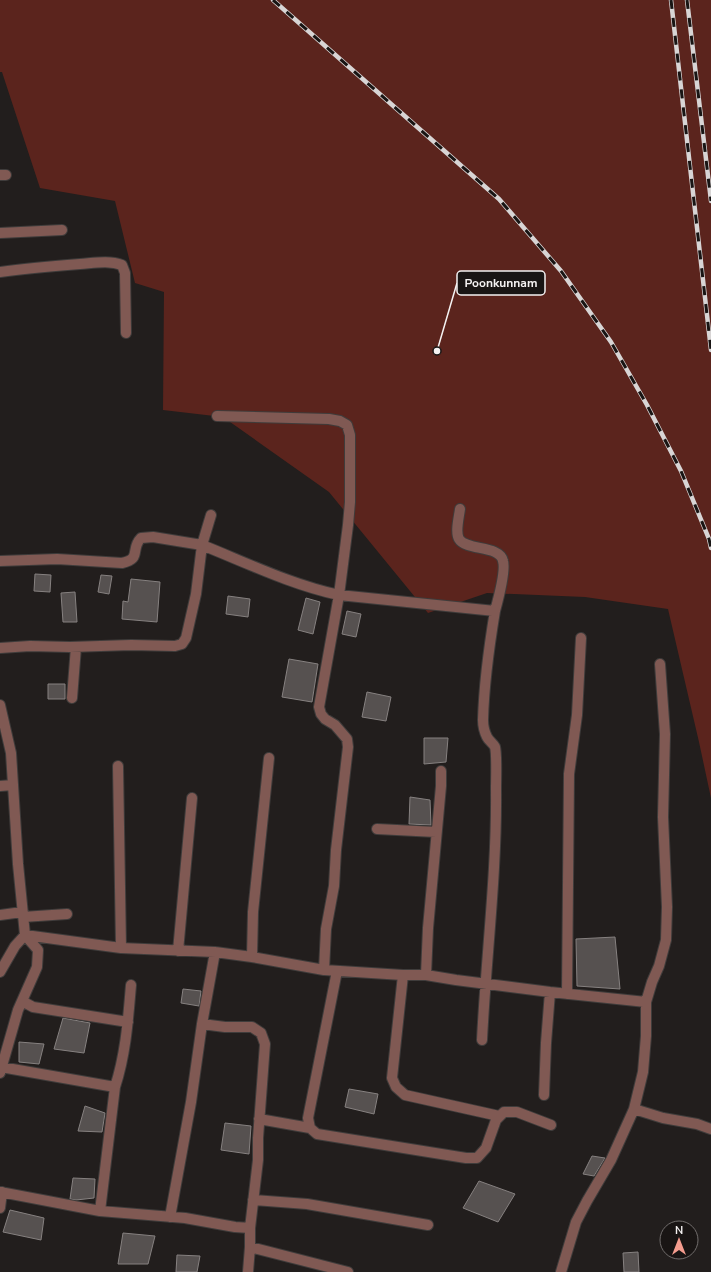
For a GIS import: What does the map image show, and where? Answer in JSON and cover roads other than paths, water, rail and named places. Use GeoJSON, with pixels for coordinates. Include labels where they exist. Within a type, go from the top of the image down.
{"type":"FeatureCollection","features":[{"type":"Feature","properties":{"kind":"street"},"geometry":{"type":"LineString","coordinates":[[0,233],[62,230]]}},
{"type":"Feature","properties":{"kind":"street"},"geometry":{"type":"LineString","coordinates":[[0,272],[32,267],[116,262],[122,265],[125,273],[126,333]]}},
{"type":"Feature","properties":{"kind":"street"},"geometry":{"type":"LineString","coordinates":[[217,416],[329,419],[340,421],[347,425],[350,435],[350,502],[348,525],[340,595],[319,707],[321,714],[335,724],[347,739],[348,747],[336,850],[334,886],[326,929],[324,970]]}},
{"type":"Feature","properties":{"kind":"street"},"geometry":{"type":"LineString","coordinates":[[460,509],[458,532],[459,539],[464,544],[494,552],[500,555],[504,560],[488,659],[483,722],[487,737],[495,747],[496,801],[492,904],[482,1040]]}},
{"type":"Feature","properties":{"kind":"street"},"geometry":{"type":"LineString","coordinates":[[0,648],[30,646],[175,646],[182,644],[186,638],[196,594],[202,545],[211,515]]}},
{"type":"Feature","properties":{"kind":"street"},"geometry":{"type":"LineString","coordinates":[[0,561],[57,559],[122,563],[130,561],[134,557],[137,542],[142,538],[153,537],[202,545],[320,591],[340,595],[496,611]]}},
{"type":"Feature","properties":{"kind":"street"},"geometry":{"type":"LineString","coordinates":[[567,994],[569,774],[577,715],[581,638]]}},
{"type":"Feature","properties":{"kind":"street"},"geometry":{"type":"LineString","coordinates":[[72,698],[76,647]]}},
{"type":"Feature","properties":{"kind":"street"},"geometry":{"type":"LineString","coordinates":[[561,1272],[576,1222],[611,1160],[634,1109],[642,1072],[646,1036],[646,1002],[659,966],[666,940],[663,817],[666,734],[660,664]]}},
{"type":"Feature","properties":{"kind":"street"},"geometry":{"type":"LineString","coordinates":[[0,708],[11,753],[22,915],[25,935],[38,950],[38,968],[18,1010],[1,1070],[114,1086]]}},
{"type":"Feature","properties":{"kind":"street"},"geometry":{"type":"LineString","coordinates":[[252,957],[253,912],[269,758]]}},
{"type":"Feature","properties":{"kind":"street"},"geometry":{"type":"LineString","coordinates":[[118,766],[121,948]]}},
{"type":"Feature","properties":{"kind":"street"},"geometry":{"type":"LineString","coordinates":[[426,975],[428,928],[441,786],[441,771]]}},
{"type":"Feature","properties":{"kind":"street"},"geometry":{"type":"LineString","coordinates":[[0,786],[13,785]]}},
{"type":"Feature","properties":{"kind":"street"},"geometry":{"type":"LineString","coordinates":[[178,951],[192,798]]}},
{"type":"Feature","properties":{"kind":"street"},"geometry":{"type":"LineString","coordinates":[[377,830],[436,832]]}},
{"type":"Feature","properties":{"kind":"street"},"geometry":{"type":"LineString","coordinates":[[0,915],[67,914]]}},
{"type":"Feature","properties":{"kind":"street"},"geometry":{"type":"LineString","coordinates":[[25,935],[121,948],[215,952],[324,970],[426,975],[550,992],[646,1002]]}},
{"type":"Feature","properties":{"kind":"street"},"geometry":{"type":"LineString","coordinates":[[0,972],[15,946],[25,935]]}},
{"type":"Feature","properties":{"kind":"street"},"geometry":{"type":"LineString","coordinates":[[170,1217],[191,1102],[202,1024],[215,952]]}},
{"type":"Feature","properties":{"kind":"street"},"geometry":{"type":"LineString","coordinates":[[310,1128],[308,1118],[336,971]]}},
{"type":"Feature","properties":{"kind":"street"},"geometry":{"type":"LineString","coordinates":[[403,975],[393,1062],[392,1078],[396,1087],[405,1095],[499,1116]]}},
{"type":"Feature","properties":{"kind":"street"},"geometry":{"type":"LineString","coordinates":[[100,1211],[114,1086],[122,1061],[128,1022],[131,985]]}},
{"type":"Feature","properties":{"kind":"street"},"geometry":{"type":"LineString","coordinates":[[544,1094],[550,992]]}},
{"type":"Feature","properties":{"kind":"street"},"geometry":{"type":"LineString","coordinates":[[22,1001],[34,1007],[128,1022]]}},
{"type":"Feature","properties":{"kind":"street"},"geometry":{"type":"LineString","coordinates":[[202,1024],[225,1027],[252,1027],[261,1033],[265,1044],[259,1119],[258,1160],[250,1228],[248,1272]]}},
{"type":"Feature","properties":{"kind":"street"},"geometry":{"type":"LineString","coordinates":[[634,1109],[663,1118],[697,1124],[711,1130]]}},
{"type":"Feature","properties":{"kind":"street"},"geometry":{"type":"LineString","coordinates":[[259,1119],[310,1128],[317,1134],[466,1158],[477,1158],[486,1148],[496,1120],[504,1112],[517,1112],[551,1125]]}},
{"type":"Feature","properties":{"kind":"street"},"geometry":{"type":"LineString","coordinates":[[0,1208],[1,1192],[100,1211],[185,1218],[235,1227],[250,1228]]}},
{"type":"Feature","properties":{"kind":"street"},"geometry":{"type":"LineString","coordinates":[[253,1200],[307,1204],[428,1225]]}},
{"type":"Feature","properties":{"kind":"street"},"geometry":{"type":"LineString","coordinates":[[250,1247],[348,1272]]}},
{"type":"Feature","properties":{"kind":"railway"},"geometry":{"type":"LineString","coordinates":[[273,0],[499,199],[561,271],[611,342],[647,405],[681,471],[709,539],[711,548]]}},
{"type":"Feature","properties":{"kind":"railway"},"geometry":{"type":"LineString","coordinates":[[671,0],[711,350]]}},
{"type":"Feature","properties":{"kind":"railway"},"geometry":{"type":"LineString","coordinates":[[687,0],[711,201]]}},
{"type":"Feature","properties":{"kind":"place","name":"Poonkunnam"},"geometry":{"type":"Point","coordinates":[437,351]}}]}
